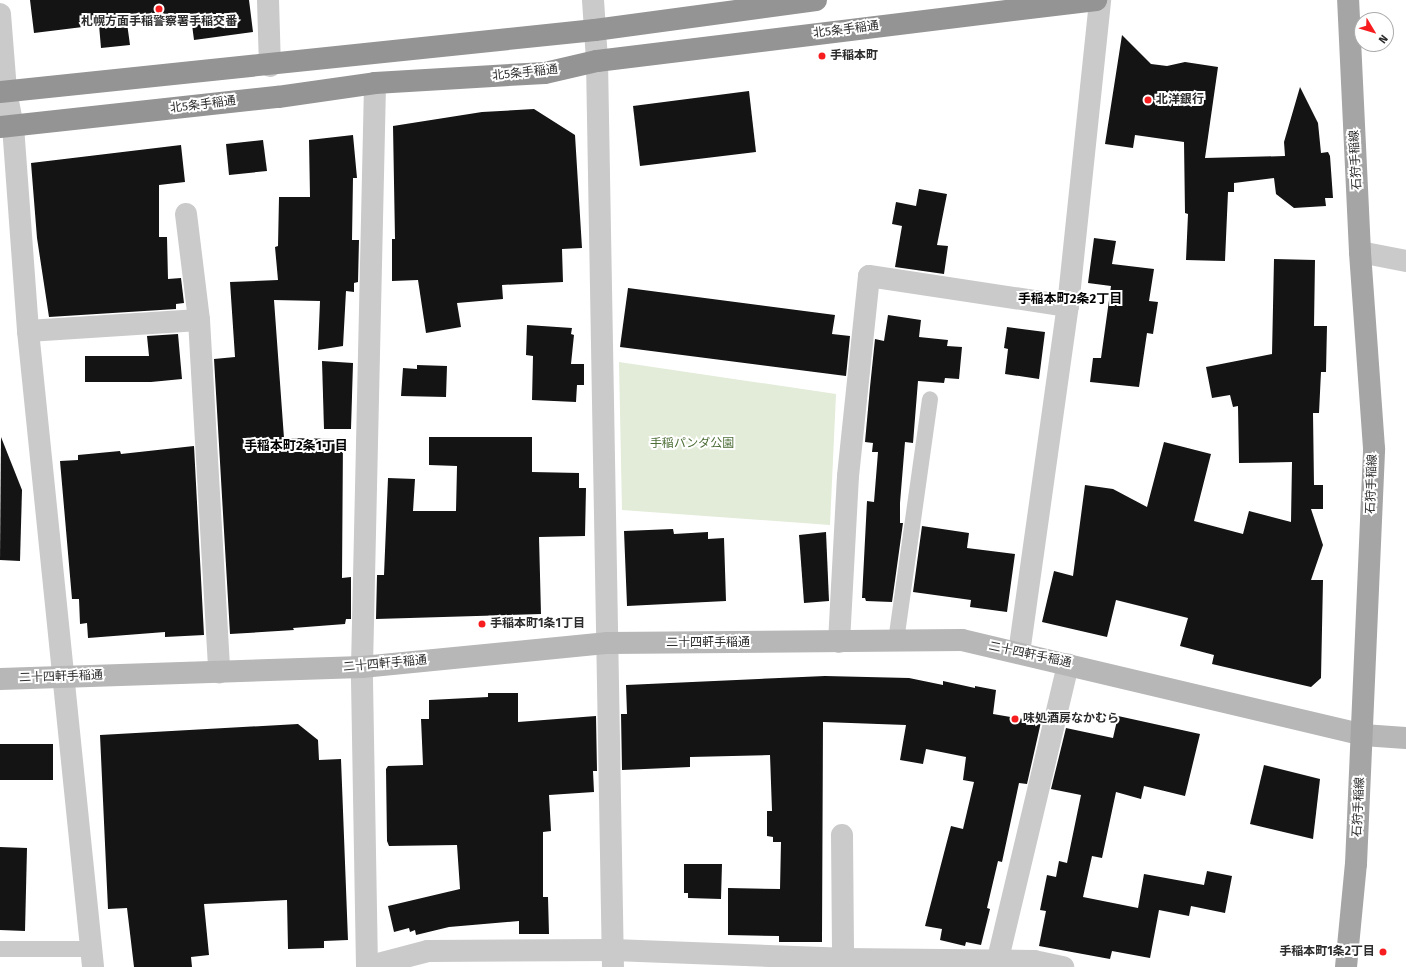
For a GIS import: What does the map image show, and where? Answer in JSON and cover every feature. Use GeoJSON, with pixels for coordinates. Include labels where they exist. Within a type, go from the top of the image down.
{"type":"FeatureCollection","features":[{"type":"Feature","properties":{"kind":"highway"},"geometry":{"type":"LineString","coordinates":[[3,92],[270,66],[595,30],[816,0]]}},
{"type":"Feature","properties":{"kind":"highway","name":"北5条手稲通"},"geometry":{"type":"LineString","coordinates":[[6,127],[262,98],[375,83],[546,73],[597,61],[1096,0]]}},
{"type":"Feature","properties":{"kind":"main road","name":"石狩手稲線"},"geometry":{"type":"LineString","coordinates":[[1346,967],[1356,864],[1363,735],[1374,448],[1360,252],[1348,0]]}},
{"type":"Feature","properties":{"kind":"street"},"geometry":{"type":"LineString","coordinates":[[268,0],[270,66]]}},
{"type":"Feature","properties":{"kind":"street"},"geometry":{"type":"LineString","coordinates":[[594,0],[597,61],[613,958]]}},
{"type":"Feature","properties":{"kind":"street"},"geometry":{"type":"LineString","coordinates":[[1019,653],[1068,306],[1100,0]]}},
{"type":"Feature","properties":{"kind":"street"},"geometry":{"type":"LineString","coordinates":[[0,14],[6,127],[92,958]]}},
{"type":"Feature","properties":{"kind":"street"},"geometry":{"type":"LineString","coordinates":[[375,83],[362,667],[367,967],[428,951],[613,958],[843,959],[996,964],[1034,961],[1063,967]]}},
{"type":"Feature","properties":{"kind":"street"},"geometry":{"type":"LineString","coordinates":[[186,214],[199,320],[219,672]]}},
{"type":"Feature","properties":{"kind":"street"},"geometry":{"type":"LineString","coordinates":[[1360,252],[1406,261]]}},
{"type":"Feature","properties":{"kind":"street"},"geometry":{"type":"LineString","coordinates":[[840,642],[848,476],[869,276],[1068,306]]}},
{"type":"Feature","properties":{"kind":"street"},"geometry":{"type":"LineString","coordinates":[[28,331],[199,320]]}},
{"type":"Feature","properties":{"kind":"street","name":"二十四軒手稲通"},"geometry":{"type":"LineString","coordinates":[[0,679],[362,667],[608,643],[962,640],[1363,735],[1406,738]]}},
{"type":"Feature","properties":{"kind":"street"},"geometry":{"type":"LineString","coordinates":[[996,964],[1068,664]]}},
{"type":"Feature","properties":{"kind":"street"},"geometry":{"type":"LineString","coordinates":[[842,835],[843,959]]}},
{"type":"Feature","properties":{"kind":"lane"},"geometry":{"type":"LineString","coordinates":[[896,641],[930,400]]}},
{"type":"Feature","properties":{"kind":"lane"},"geometry":{"type":"LineString","coordinates":[[0,949],[92,958]]}},
{"type":"Feature","properties":{"kind":"green space","name":"手稲パンダ公園"},"geometry":{"type":"Polygon","coordinates":[[[619,362],[836,394],[830,525],[622,510],[619,362]]]}},
{"type":"Feature","properties":{"kind":"building"},"geometry":{"type":"Polygon","coordinates":[[[30,0],[249,0],[253,32],[194,40],[191,17],[127,23],[130,45],[101,48],[99,25],[34,33],[30,0]]]}},
{"type":"Feature","properties":{"kind":"building"},"geometry":{"type":"Polygon","coordinates":[[[1122,35],[1151,64],[1167,66],[1185,62],[1218,67],[1205,158],[1285,156],[1284,142],[1300,87],[1318,123],[1321,153],[1328,152],[1330,156],[1333,198],[1325,198],[1326,206],[1294,208],[1276,194],[1274,178],[1234,183],[1234,192],[1228,192],[1225,261],[1186,260],[1188,214],[1185,213],[1184,142],[1135,135],[1133,148],[1105,144],[1122,35]]]}},
{"type":"Feature","properties":{"kind":"building"},"geometry":{"type":"Polygon","coordinates":[[[749,91],[756,152],[640,166],[633,106],[749,91]]]}},
{"type":"Feature","properties":{"kind":"building"},"geometry":{"type":"Polygon","coordinates":[[[534,109],[575,135],[582,248],[562,249],[563,282],[502,285],[503,299],[457,303],[461,327],[426,333],[418,280],[392,281],[392,239],[395,239],[393,126],[482,112],[534,109]]]}},
{"type":"Feature","properties":{"kind":"building"},"geometry":{"type":"Polygon","coordinates":[[[353,135],[357,178],[353,178],[352,240],[359,240],[358,282],[354,283],[354,292],[346,291],[343,346],[318,350],[320,301],[274,300],[284,438],[343,439],[342,578],[351,577],[351,619],[346,619],[345,624],[293,628],[294,630],[230,634],[214,359],[235,357],[230,282],[278,280],[275,247],[278,246],[279,197],[310,197],[309,140],[353,135]]]}},
{"type":"Feature","properties":{"kind":"building"},"geometry":{"type":"Polygon","coordinates":[[[263,140],[267,171],[229,175],[226,144],[263,140]]]}},
{"type":"Feature","properties":{"kind":"building"},"geometry":{"type":"Polygon","coordinates":[[[181,145],[185,182],[159,185],[159,237],[167,237],[168,279],[181,278],[184,303],[176,304],[176,309],[49,317],[37,238],[31,163],[181,145]]]}},
{"type":"Feature","properties":{"kind":"building"},"geometry":{"type":"Polygon","coordinates":[[[919,189],[947,194],[937,245],[948,246],[944,274],[895,267],[902,226],[892,224],[896,202],[916,206],[919,189]]]}},
{"type":"Feature","properties":{"kind":"building"},"geometry":{"type":"Polygon","coordinates":[[[1094,238],[1116,241],[1112,264],[1154,269],[1149,301],[1158,302],[1153,334],[1147,333],[1139,387],[1090,382],[1093,358],[1101,358],[1111,286],[1088,283],[1094,238]]]}},
{"type":"Feature","properties":{"kind":"building"},"geometry":{"type":"Polygon","coordinates":[[[1274,259],[1315,260],[1314,326],[1327,326],[1326,372],[1321,372],[1319,413],[1313,413],[1314,485],[1323,485],[1323,509],[1311,509],[1323,545],[1311,580],[1323,580],[1321,678],[1311,687],[1212,664],[1214,655],[1180,646],[1188,618],[1116,600],[1107,637],[1042,622],[1054,571],[1073,576],[1085,485],[1113,489],[1147,507],[1164,442],[1211,454],[1194,521],[1243,534],[1249,511],[1291,522],[1292,462],[1239,463],[1238,406],[1233,407],[1230,395],[1212,398],[1206,367],[1272,354],[1274,259]]]}},
{"type":"Feature","properties":{"kind":"building"},"geometry":{"type":"Polygon","coordinates":[[[628,288],[835,315],[832,334],[850,336],[846,376],[620,347],[628,288]]]}},
{"type":"Feature","properties":{"kind":"building"},"geometry":{"type":"Polygon","coordinates":[[[888,315],[921,320],[919,337],[948,340],[947,346],[962,347],[959,379],[945,378],[944,383],[918,381],[913,443],[905,442],[900,503],[900,523],[903,523],[892,602],[866,601],[865,598],[862,598],[867,501],[874,502],[878,452],[872,452],[873,443],[865,442],[870,387],[875,339],[884,341],[888,315]]]}},
{"type":"Feature","properties":{"kind":"building"},"geometry":{"type":"Polygon","coordinates":[[[527,325],[572,328],[571,334],[574,335],[571,364],[584,364],[584,385],[577,385],[576,402],[532,400],[533,356],[526,355],[527,325]]]}},
{"type":"Feature","properties":{"kind":"building"},"geometry":{"type":"Polygon","coordinates":[[[1007,327],[1045,332],[1039,379],[1005,374],[1008,349],[1004,348],[1007,327]]]}},
{"type":"Feature","properties":{"kind":"building"},"geometry":{"type":"Polygon","coordinates":[[[178,334],[182,379],[151,382],[85,382],[85,356],[149,356],[147,336],[178,334]]]}},
{"type":"Feature","properties":{"kind":"building"},"geometry":{"type":"Polygon","coordinates":[[[322,361],[353,363],[351,429],[324,429],[322,361]]]}},
{"type":"Feature","properties":{"kind":"building"},"geometry":{"type":"Polygon","coordinates":[[[417,365],[447,366],[446,397],[401,396],[403,368],[417,369],[417,365]]]}},
{"type":"Feature","properties":{"kind":"building"},"geometry":{"type":"Polygon","coordinates":[[[1,437],[22,490],[20,561],[0,560],[1,437]]]}},
{"type":"Feature","properties":{"kind":"building"},"geometry":{"type":"Polygon","coordinates":[[[429,437],[532,437],[532,472],[579,473],[579,488],[586,488],[585,536],[539,537],[541,614],[376,619],[377,575],[384,575],[388,478],[415,479],[413,511],[456,511],[457,466],[429,465],[429,437]]]}},
{"type":"Feature","properties":{"kind":"building"},"geometry":{"type":"Polygon","coordinates":[[[194,446],[204,635],[165,637],[165,632],[88,638],[87,623],[80,624],[79,599],[72,599],[60,461],[78,460],[78,455],[120,451],[121,454],[194,446]]]}},
{"type":"Feature","properties":{"kind":"building"},"geometry":{"type":"Polygon","coordinates":[[[922,526],[969,533],[967,548],[1015,554],[1007,612],[970,607],[971,600],[913,592],[922,526]]]}},
{"type":"Feature","properties":{"kind":"building"},"geometry":{"type":"Polygon","coordinates":[[[673,529],[674,534],[708,532],[708,539],[724,538],[726,601],[627,606],[624,531],[673,529]]]}},
{"type":"Feature","properties":{"kind":"building"},"geometry":{"type":"Polygon","coordinates":[[[826,532],[829,601],[804,603],[799,535],[826,532]]]}},
{"type":"Feature","properties":{"kind":"building"},"geometry":{"type":"Polygon","coordinates":[[[825,676],[909,678],[943,685],[943,681],[975,688],[975,686],[996,690],[993,714],[1041,722],[1027,784],[1019,783],[1002,862],[998,861],[987,908],[990,909],[981,945],[966,942],[965,946],[940,940],[942,929],[925,926],[951,826],[963,829],[974,782],[963,780],[966,757],[926,749],[923,764],[900,760],[906,725],[823,722],[822,942],[779,942],[779,936],[728,935],[728,888],[780,889],[781,842],[773,842],[773,837],[767,836],[767,811],[772,811],[770,755],[690,757],[690,767],[622,770],[621,714],[627,714],[626,685],[825,676]]]}},
{"type":"Feature","properties":{"kind":"building"},"geometry":{"type":"Polygon","coordinates":[[[488,693],[518,693],[518,722],[596,716],[597,771],[593,771],[594,792],[549,795],[551,831],[543,832],[543,897],[548,897],[549,934],[519,934],[519,921],[449,927],[416,935],[415,930],[410,932],[409,928],[394,932],[388,906],[460,889],[457,845],[389,846],[387,841],[386,769],[388,766],[423,765],[421,719],[429,719],[429,700],[488,697],[488,693]]]}},
{"type":"Feature","properties":{"kind":"building"},"geometry":{"type":"Polygon","coordinates":[[[1118,716],[1200,734],[1185,796],[1144,786],[1141,799],[1116,792],[1102,858],[1092,856],[1083,897],[1138,908],[1144,874],[1204,885],[1207,871],[1232,876],[1225,913],[1191,906],[1189,916],[1159,910],[1150,958],[1112,951],[1110,959],[1039,946],[1046,911],[1040,910],[1047,875],[1056,877],[1059,861],[1067,863],[1081,795],[1051,789],[1066,728],[1113,738],[1118,716]]]}},
{"type":"Feature","properties":{"kind":"building"},"geometry":{"type":"Polygon","coordinates":[[[298,724],[318,740],[319,760],[341,759],[348,940],[324,941],[324,948],[288,949],[287,900],[204,904],[209,955],[191,957],[192,967],[134,967],[127,908],[108,909],[100,735],[298,724]]]}},
{"type":"Feature","properties":{"kind":"building"},"geometry":{"type":"Polygon","coordinates":[[[0,744],[53,744],[53,780],[0,780],[0,744]]]}},
{"type":"Feature","properties":{"kind":"building"},"geometry":{"type":"Polygon","coordinates":[[[1264,765],[1320,779],[1313,839],[1250,824],[1264,765]]]}},
{"type":"Feature","properties":{"kind":"building"},"geometry":{"type":"Polygon","coordinates":[[[0,847],[27,848],[25,931],[0,930],[0,847]]]}},
{"type":"Feature","properties":{"kind":"building"},"geometry":{"type":"Polygon","coordinates":[[[684,864],[722,864],[721,899],[688,898],[688,893],[684,893],[684,864]]]}},
{"type":"Feature","properties":{"kind":"place","name":"札幌方面手稲警察署手稲交番"},"geometry":{"type":"Point","coordinates":[159,9]}},
{"type":"Feature","properties":{"kind":"place","name":"手稲本町"},"geometry":{"type":"Point","coordinates":[822,56]}},
{"type":"Feature","properties":{"kind":"place","name":"北洋銀行"},"geometry":{"type":"Point","coordinates":[1148,100]}},
{"type":"Feature","properties":{"kind":"place","name":"手稲本町1条1丁目"},"geometry":{"type":"Point","coordinates":[482,624]}},
{"type":"Feature","properties":{"kind":"place","name":"味処酒房なかむら"},"geometry":{"type":"Point","coordinates":[1015,719]}},
{"type":"Feature","properties":{"kind":"place","name":"手稲本町1条2丁目"},"geometry":{"type":"Point","coordinates":[1383,952]}},
{"type":"Feature","properties":{"kind":"district","name":"手稲本町2条2丁目"},"geometry":{"type":"Point","coordinates":[1070,299]}},
{"type":"Feature","properties":{"kind":"district","name":"手稲本町2条1丁目"},"geometry":{"type":"Point","coordinates":[296,446]}}]}
